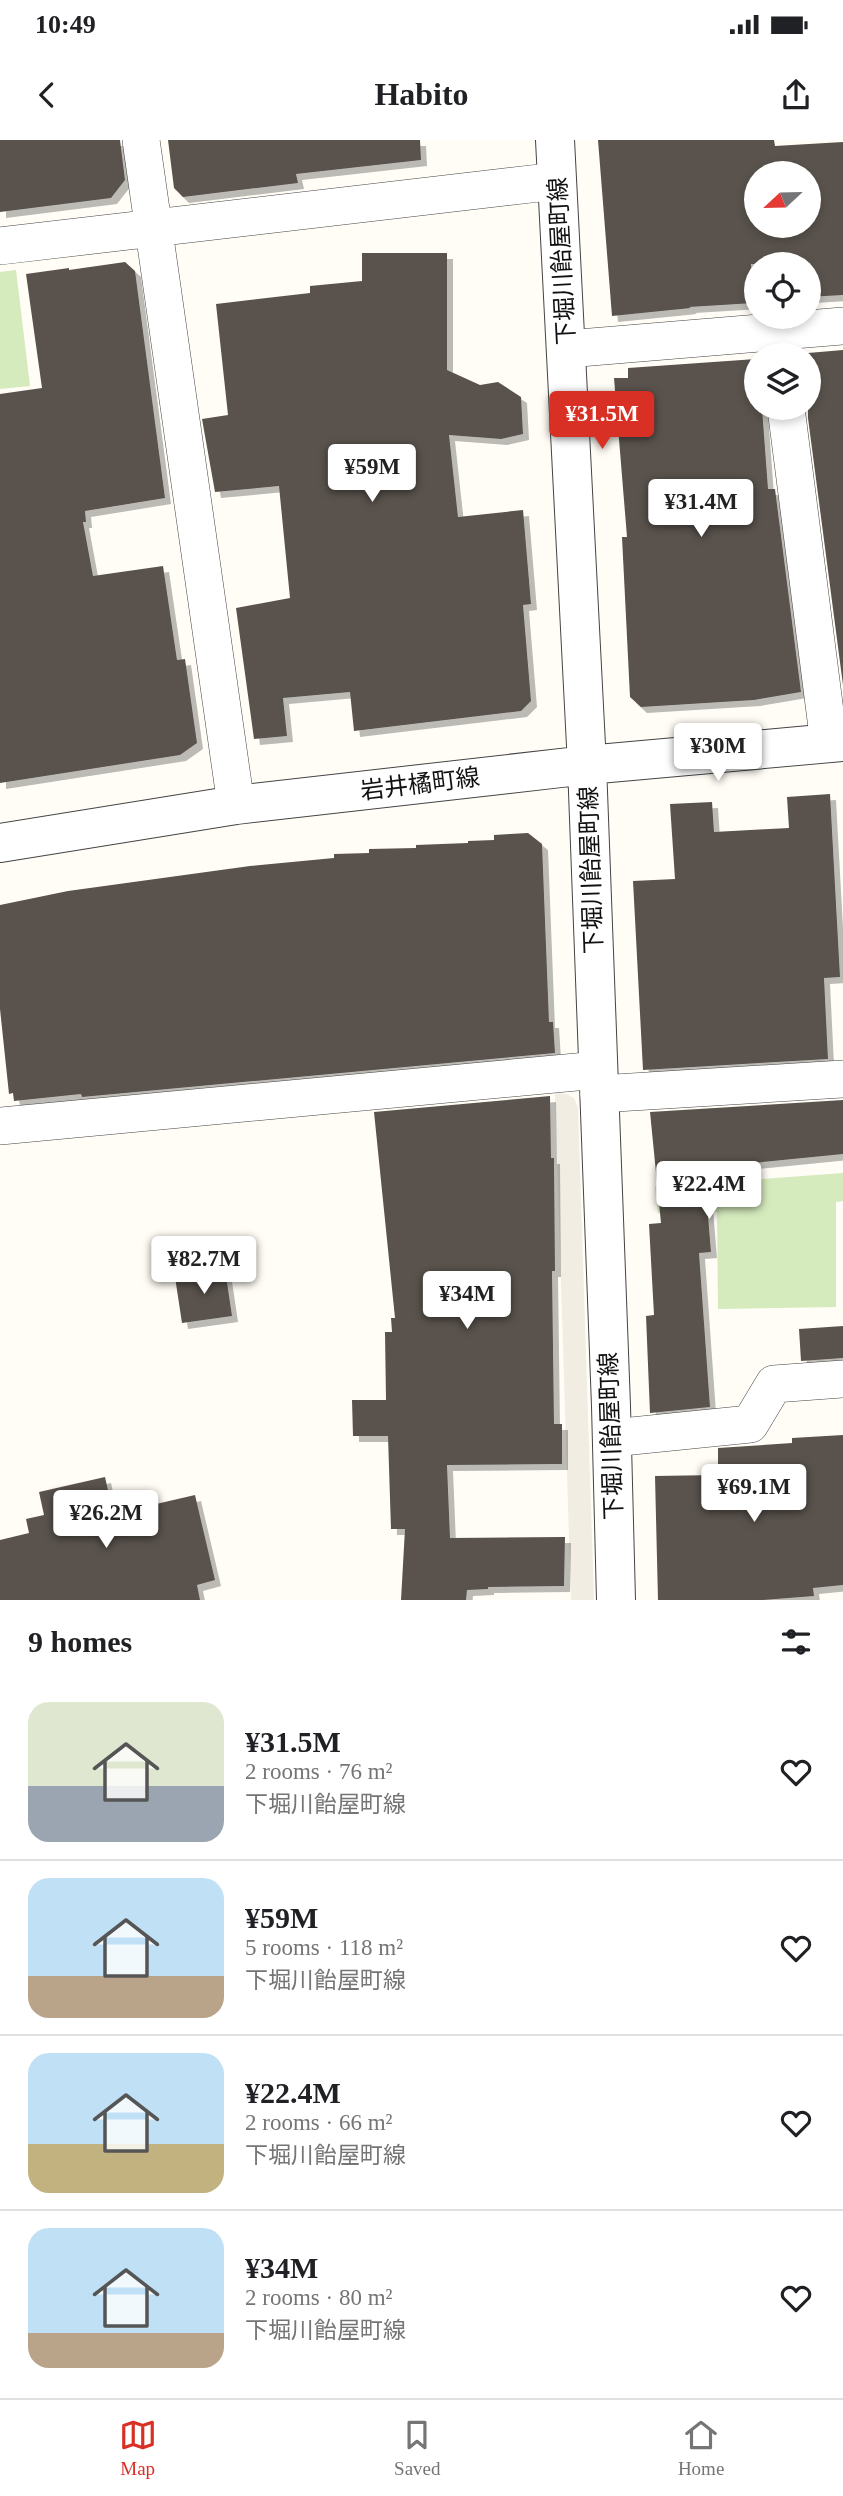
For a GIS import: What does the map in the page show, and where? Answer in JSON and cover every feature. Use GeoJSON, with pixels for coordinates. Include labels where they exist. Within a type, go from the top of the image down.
{"type":"FeatureCollection","features":[{"type":"Feature","properties":{"kind":"street"},"geometry":{"type":"LineString","coordinates":[[141,140],[236,805]]}},
{"type":"Feature","properties":{"kind":"street","name":"下堀川飴屋町線"},"geometry":{"type":"LineString","coordinates":[[555,140],[587,765],[616,1600]]}},
{"type":"Feature","properties":{"kind":"street"},"geometry":{"type":"LineString","coordinates":[[0,246],[556,181]]}},
{"type":"Feature","properties":{"kind":"street"},"geometry":{"type":"LineString","coordinates":[[778,343],[843,326]]}},
{"type":"Feature","properties":{"kind":"street"},"geometry":{"type":"LineString","coordinates":[[567,349],[744,344]]}},
{"type":"Feature","properties":{"kind":"street"},"geometry":{"type":"LineString","coordinates":[[788,420],[836,742]]}},
{"type":"Feature","properties":{"kind":"street","name":"岩井橘町線"},"geometry":{"type":"LineString","coordinates":[[0,843],[236,805],[587,765],[836,742]]}},
{"type":"Feature","properties":{"kind":"street"},"geometry":{"type":"LineString","coordinates":[[0,1126],[598,1082],[843,1079]]}},
{"type":"Feature","properties":{"kind":"street"},"geometry":{"type":"LineString","coordinates":[[612,1438],[750,1424],[774,1384],[843,1379]]}},
{"type":"Feature","properties":{"kind":"green space"},"geometry":{"type":"Polygon","coordinates":[[[16,270],[30,386],[0,389],[0,272],[16,270]]]}},
{"type":"Feature","properties":{"kind":"green space"},"geometry":{"type":"Polygon","coordinates":[[[843,1173],[843,1201],[836,1202],[836,1307],[718,1309],[717,1212],[658,1213],[655,1187],[843,1173]]]}},
{"type":"Feature","properties":{"kind":"shaded area"},"geometry":{"type":"Polygon","coordinates":[[[555,1093],[574,1098],[578,1108],[594,1600],[571,1600],[555,1093]]]}},
{"type":"Feature","properties":{"kind":"building"},"geometry":{"type":"Polygon","coordinates":[[[0,140],[120,140],[125,180],[111,198],[0,212],[0,140]]]}},
{"type":"Feature","properties":{"kind":"building"},"geometry":{"type":"Polygon","coordinates":[[[168,140],[420,140],[421,160],[296,174],[298,183],[183,197],[174,188],[168,140]]]}},
{"type":"Feature","properties":{"kind":"building"},"geometry":{"type":"Polygon","coordinates":[[[598,140],[774,140],[775,146],[843,142],[843,295],[821,296],[821,252],[744,252],[744,304],[689,307],[691,308],[612,316],[598,140]]]}},
{"type":"Feature","properties":{"kind":"building"},"geometry":{"type":"Polygon","coordinates":[[[362,253],[447,253],[447,370],[480,385],[498,382],[521,397],[523,434],[501,439],[449,435],[458,517],[523,510],[531,604],[523,605],[531,701],[521,711],[354,731],[350,692],[283,698],[287,736],[254,739],[236,608],[290,598],[279,486],[215,492],[202,419],[228,415],[216,304],[310,293],[310,286],[362,281],[362,253]]]}},
{"type":"Feature","properties":{"kind":"building"},"geometry":{"type":"Polygon","coordinates":[[[125,262],[135,271],[165,498],[85,511],[86,522],[83,522],[93,576],[163,566],[177,660],[185,659],[197,743],[180,755],[0,783],[0,394],[42,388],[26,274],[125,262]]]}},
{"type":"Feature","properties":{"kind":"building"},"geometry":{"type":"Polygon","coordinates":[[[843,350],[843,685],[808,420],[821,420],[821,352],[843,350]]]}},
{"type":"Feature","properties":{"kind":"building"},"geometry":{"type":"Polygon","coordinates":[[[744,360],[744,420],[763,420],[768,489],[775,489],[801,692],[754,700],[641,707],[630,697],[622,537],[627,537],[614,378],[628,378],[628,368],[744,360]]]}},
{"type":"Feature","properties":{"kind":"building"},"geometry":{"type":"Polygon","coordinates":[[[830,794],[840,977],[824,978],[828,1059],[643,1070],[633,881],[675,879],[670,804],[712,802],[714,832],[789,828],[787,797],[830,794]]]}},
{"type":"Feature","properties":{"kind":"building"},"geometry":{"type":"Polygon","coordinates":[[[528,833],[542,844],[549,1022],[553,1022],[555,1053],[82,1097],[81,1094],[14,1101],[13,1093],[9,1094],[0,1009],[0,905],[68,891],[250,866],[334,858],[334,854],[369,853],[369,849],[468,843],[494,840],[494,835],[528,833]]]}},
{"type":"Feature","properties":{"kind":"building"},"geometry":{"type":"Polygon","coordinates":[[[550,1096],[551,1158],[554,1158],[554,1424],[562,1424],[562,1464],[447,1465],[450,1538],[565,1537],[564,1586],[488,1587],[467,1590],[466,1600],[401,1600],[405,1529],[391,1529],[388,1436],[353,1436],[352,1400],[386,1400],[385,1332],[392,1332],[391,1318],[395,1318],[374,1112],[550,1096]]]}},
{"type":"Feature","properties":{"kind":"building"},"geometry":{"type":"Polygon","coordinates":[[[843,1100],[843,1154],[704,1168],[711,1252],[699,1253],[710,1407],[650,1413],[646,1316],[654,1315],[649,1224],[661,1223],[650,1112],[843,1100]]]}},
{"type":"Feature","properties":{"kind":"building"},"geometry":{"type":"Polygon","coordinates":[[[225,1269],[232,1316],[182,1323],[175,1277],[225,1269]]]}},
{"type":"Feature","properties":{"kind":"building"},"geometry":{"type":"Polygon","coordinates":[[[843,1326],[843,1358],[801,1361],[799,1329],[843,1326]]]}},
{"type":"Feature","properties":{"kind":"building"},"geometry":{"type":"Polygon","coordinates":[[[843,1435],[843,1585],[813,1588],[814,1596],[763,1600],[658,1600],[655,1476],[718,1475],[718,1448],[792,1443],[792,1438],[843,1435]]]}},
{"type":"Feature","properties":{"kind":"building"},"geometry":{"type":"Polygon","coordinates":[[[105,1477],[110,1499],[123,1496],[126,1511],[195,1495],[215,1580],[197,1585],[200,1600],[0,1600],[0,1540],[29,1533],[26,1519],[44,1515],[39,1492],[105,1477]]]}}]}
